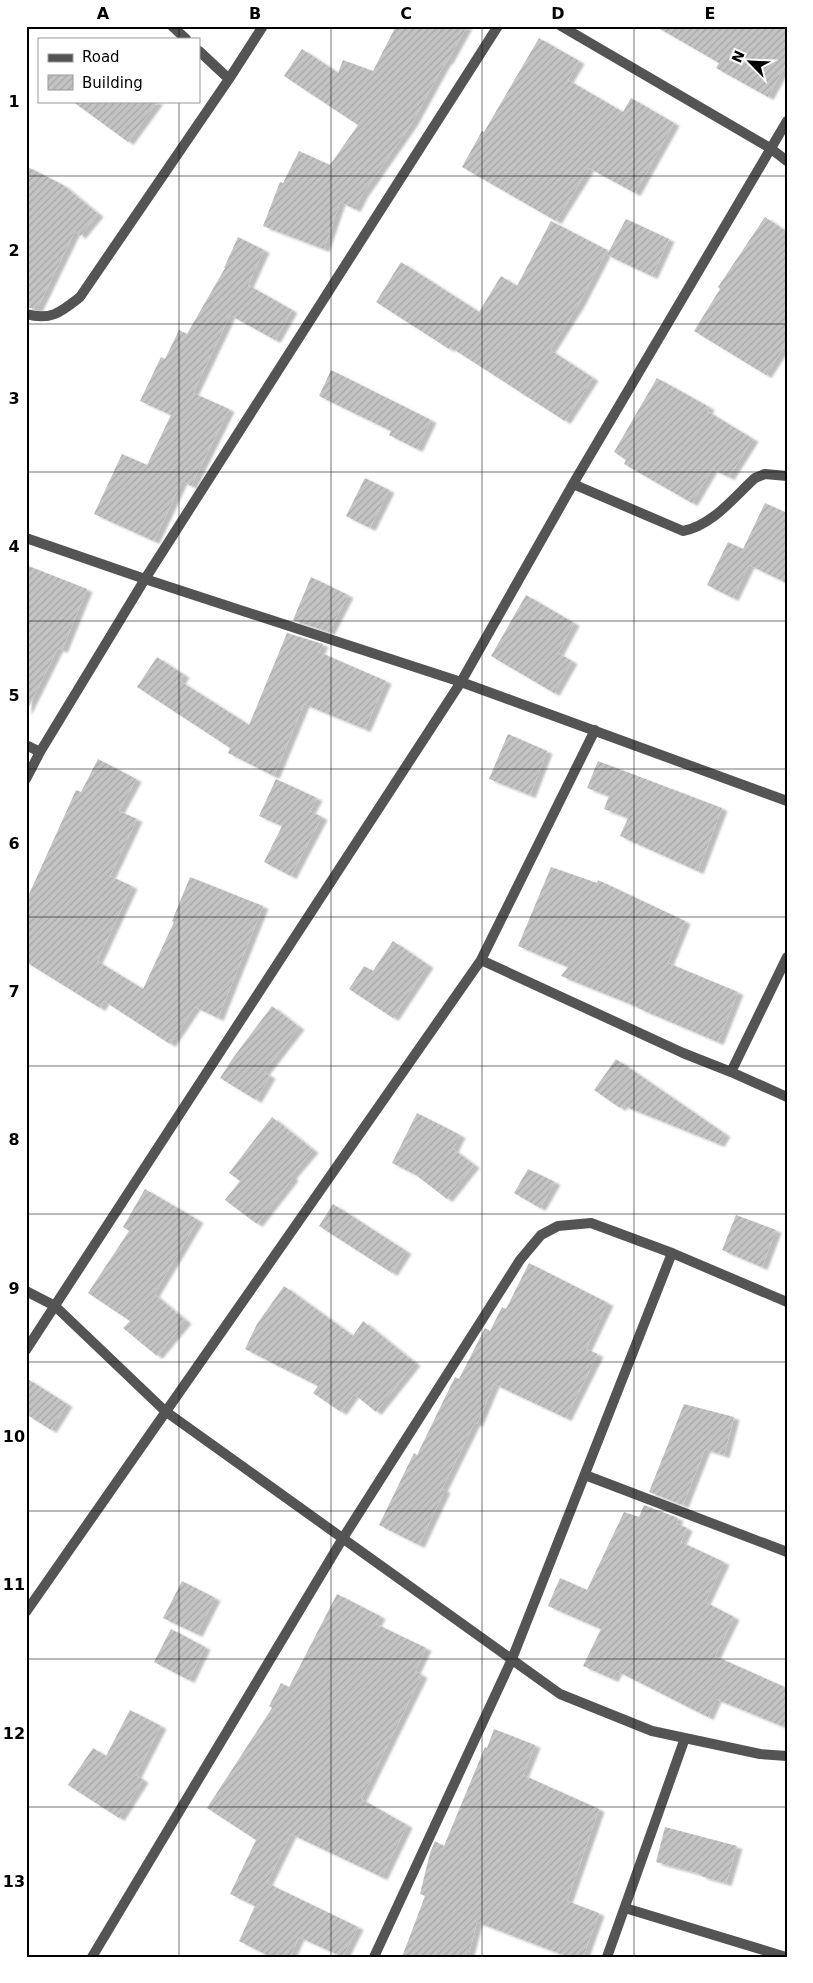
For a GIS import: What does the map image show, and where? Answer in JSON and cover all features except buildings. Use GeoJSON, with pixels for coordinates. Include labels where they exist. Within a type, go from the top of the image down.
{"type":"FeatureCollection","features":[{"type":"Feature","properties":{"kind":"street"},"geometry":{"type":"LineString","coordinates":[[172,26],[185,38]]}},
{"type":"Feature","properties":{"kind":"street"},"geometry":{"type":"LineString","coordinates":[[26,314],[38,317],[60,313],[80,297],[229,79],[262,26]]}},
{"type":"Feature","properties":{"kind":"street"},"geometry":{"type":"LineString","coordinates":[[26,779],[40,752],[145,579],[498,26]]}},
{"type":"Feature","properties":{"kind":"street"},"geometry":{"type":"LineString","coordinates":[[561,26],[770,148],[787,161]]}},
{"type":"Feature","properties":{"kind":"street"},"geometry":{"type":"LineString","coordinates":[[200,52],[229,79]]}},
{"type":"Feature","properties":{"kind":"street"},"geometry":{"type":"LineString","coordinates":[[26,1350],[462,682],[573,484],[787,121]]}},
{"type":"Feature","properties":{"kind":"street"},"geometry":{"type":"LineString","coordinates":[[573,484],[683,531],[693,530],[706,523],[755,478],[765,474],[787,476]]}},
{"type":"Feature","properties":{"kind":"street"},"geometry":{"type":"LineString","coordinates":[[26,538],[145,579],[462,682],[787,801]]}},
{"type":"Feature","properties":{"kind":"street"},"geometry":{"type":"LineString","coordinates":[[26,1612],[481,960],[595,730]]}},
{"type":"Feature","properties":{"kind":"street"},"geometry":{"type":"LineString","coordinates":[[26,745],[40,752]]}},
{"type":"Feature","properties":{"kind":"street"},"geometry":{"type":"LineString","coordinates":[[731,1072],[787,957]]}},
{"type":"Feature","properties":{"kind":"street"},"geometry":{"type":"LineString","coordinates":[[481,960],[684,1053],[787,1097]]}},
{"type":"Feature","properties":{"kind":"street"},"geometry":{"type":"LineString","coordinates":[[92,1957],[343,1538],[520,1260],[540,1235],[558,1226],[591,1223],[672,1253],[787,1302]]}},
{"type":"Feature","properties":{"kind":"street"},"geometry":{"type":"LineString","coordinates":[[374,1957],[512,1659],[672,1253]]}},
{"type":"Feature","properties":{"kind":"street"},"geometry":{"type":"LineString","coordinates":[[26,1291],[55,1306],[165,1411],[560,1694],[652,1731],[760,1754],[787,1756]]}},
{"type":"Feature","properties":{"kind":"street"},"geometry":{"type":"LineString","coordinates":[[585,1475],[787,1552]]}},
{"type":"Feature","properties":{"kind":"street"},"geometry":{"type":"LineString","coordinates":[[607,1957],[685,1738]]}},
{"type":"Feature","properties":{"kind":"street"},"geometry":{"type":"LineString","coordinates":[[625,1908],[786,1957]]}}]}
